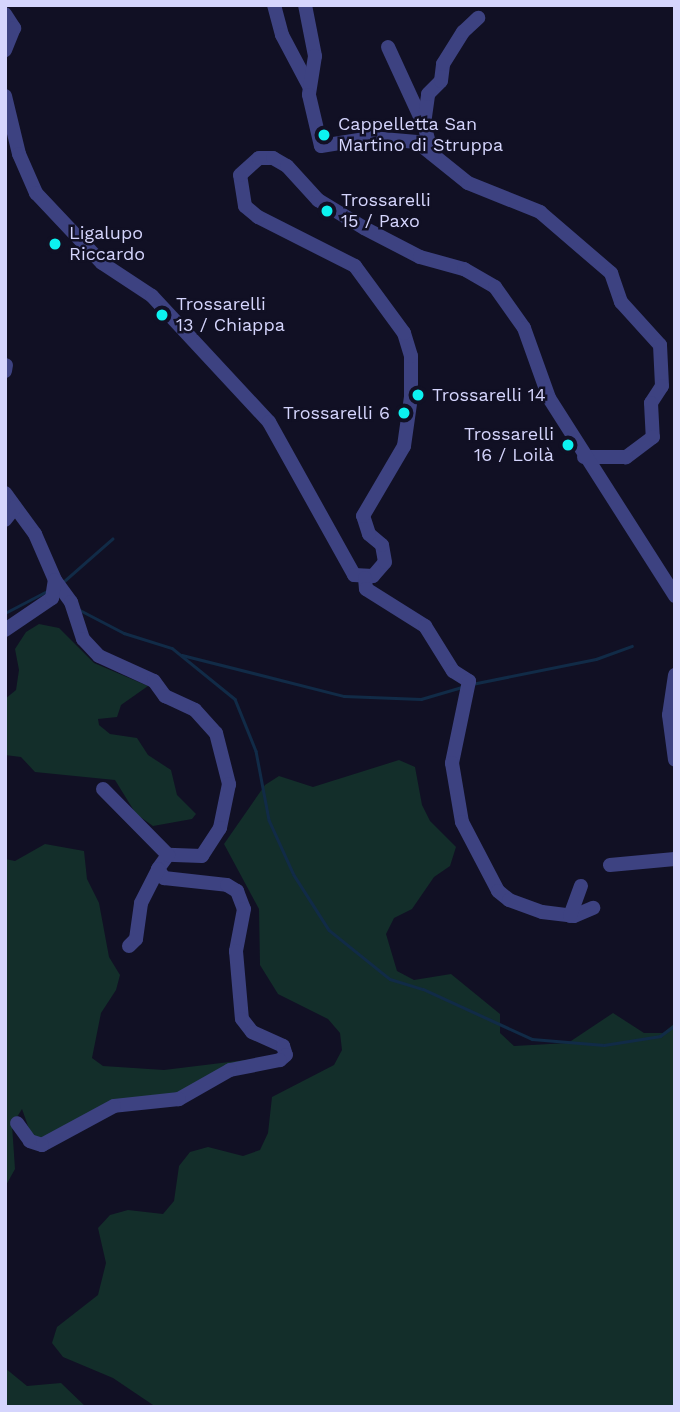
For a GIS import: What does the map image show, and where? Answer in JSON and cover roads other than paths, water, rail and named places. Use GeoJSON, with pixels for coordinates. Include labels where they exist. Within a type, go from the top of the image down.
{"type":"FeatureCollection","features":[{"type":"Feature","properties":{"kind":"street"},"geometry":{"type":"LineString","coordinates":[[274,5],[282,35],[309,86]]}},
{"type":"Feature","properties":{"kind":"street"},"geometry":{"type":"LineString","coordinates":[[305,5],[315,56],[309,86],[315,132],[323,148],[344,140],[382,138],[417,142],[477,188],[540,212],[611,273],[621,302],[661,347],[662,386],[655,393],[652,439],[625,457],[584,457]]}},
{"type":"Feature","properties":{"kind":"street"},"geometry":{"type":"LineString","coordinates":[[5,14],[14,28],[5,50]]}},
{"type":"Feature","properties":{"kind":"street"},"geometry":{"type":"LineString","coordinates":[[424,124],[428,94],[441,80],[445,60],[478,18]]}},
{"type":"Feature","properties":{"kind":"street"},"geometry":{"type":"LineString","coordinates":[[388,47],[424,124],[433,155]]}},
{"type":"Feature","properties":{"kind":"street"},"geometry":{"type":"LineString","coordinates":[[5,96],[19,155],[36,193],[102,263],[152,296],[269,422],[339,542],[349,569],[365,578]]}},
{"type":"Feature","properties":{"kind":"street"},"geometry":{"type":"LineString","coordinates":[[365,578],[380,571],[385,557],[382,545],[366,530],[364,511],[394,468],[407,435],[412,377],[404,333],[355,267],[250,211],[241,196],[240,175],[253,160],[273,158],[287,166],[318,200],[364,228],[420,257],[464,269],[495,287],[524,328],[536,373],[584,457],[675,596]]}},
{"type":"Feature","properties":{"kind":"street"},"geometry":{"type":"LineString","coordinates":[[5,493],[35,534],[59,596],[83,639],[99,656],[154,681],[165,695],[195,710],[220,743],[229,784],[220,828],[202,856],[168,855],[103,789]]}},
{"type":"Feature","properties":{"kind":"street"},"geometry":{"type":"LineString","coordinates":[[5,520],[15,507]]}},
{"type":"Feature","properties":{"kind":"street"},"geometry":{"type":"LineString","coordinates":[[365,578],[364,587],[372,594],[425,626],[453,671],[469,681],[451,757],[462,822],[496,887],[505,898],[523,906],[570,916],[593,908]]}},
{"type":"Feature","properties":{"kind":"street"},"geometry":{"type":"LineString","coordinates":[[5,630],[59,596]]}},
{"type":"Feature","properties":{"kind":"street"},"geometry":{"type":"LineString","coordinates":[[675,675],[669,715],[675,760]]}},
{"type":"Feature","properties":{"kind":"street"},"geometry":{"type":"LineString","coordinates":[[129,946],[136,939],[141,903],[168,855]]}},
{"type":"Feature","properties":{"kind":"street"},"geometry":{"type":"LineString","coordinates":[[610,865],[675,859]]}},
{"type":"Feature","properties":{"kind":"street"},"geometry":{"type":"LineString","coordinates":[[18,1123],[30,1142],[42,1145],[114,1106],[180,1099],[230,1070],[280,1060],[286,1055],[283,1046],[252,1032],[242,1019],[236,951],[244,909],[237,891],[227,885],[164,878],[158,869]]}},
{"type":"Feature","properties":{"kind":"street"},"geometry":{"type":"LineString","coordinates":[[570,916],[581,886]]}},
{"type":"Feature","properties":{"kind":"waterway"},"geometry":{"type":"LineString","coordinates":[[62,583],[112,539]]}},
{"type":"Feature","properties":{"kind":"waterway"},"geometry":{"type":"LineString","coordinates":[[5,613],[47,591]]}},
{"type":"Feature","properties":{"kind":"waterway"},"geometry":{"type":"LineString","coordinates":[[78,609],[124,633],[172,648],[235,699],[256,751],[269,820],[294,875],[329,930],[390,979],[423,989],[532,1039],[604,1045],[660,1036],[675,1025]]}},
{"type":"Feature","properties":{"kind":"waterway"},"geometry":{"type":"LineString","coordinates":[[472,684],[596,659],[632,646]]}},
{"type":"Feature","properties":{"kind":"waterway"},"geometry":{"type":"LineString","coordinates":[[182,655],[344,696],[421,699],[462,687]]}},
{"type":"Feature","properties":{"kind":"place","name":"Cappelletta San Martino di Struppa"},"geometry":{"type":"Point","coordinates":[324,135]}},
{"type":"Feature","properties":{"kind":"place","name":"Trossarelli 15 / Paxo"},"geometry":{"type":"Point","coordinates":[327,211]}},
{"type":"Feature","properties":{"kind":"place","name":"Ligalupo Riccardo"},"geometry":{"type":"Point","coordinates":[55,244]}},
{"type":"Feature","properties":{"kind":"place","name":"Trossarelli 13 / Chiappa"},"geometry":{"type":"Point","coordinates":[162,315]}},
{"type":"Feature","properties":{"kind":"place","name":"Trossarelli 14"},"geometry":{"type":"Point","coordinates":[418,395]}},
{"type":"Feature","properties":{"kind":"place","name":"Trossarelli 6"},"geometry":{"type":"Point","coordinates":[404,413]}},
{"type":"Feature","properties":{"kind":"place","name":"Trossarelli 16 / Loilà"},"geometry":{"type":"Point","coordinates":[568,445]}}]}
